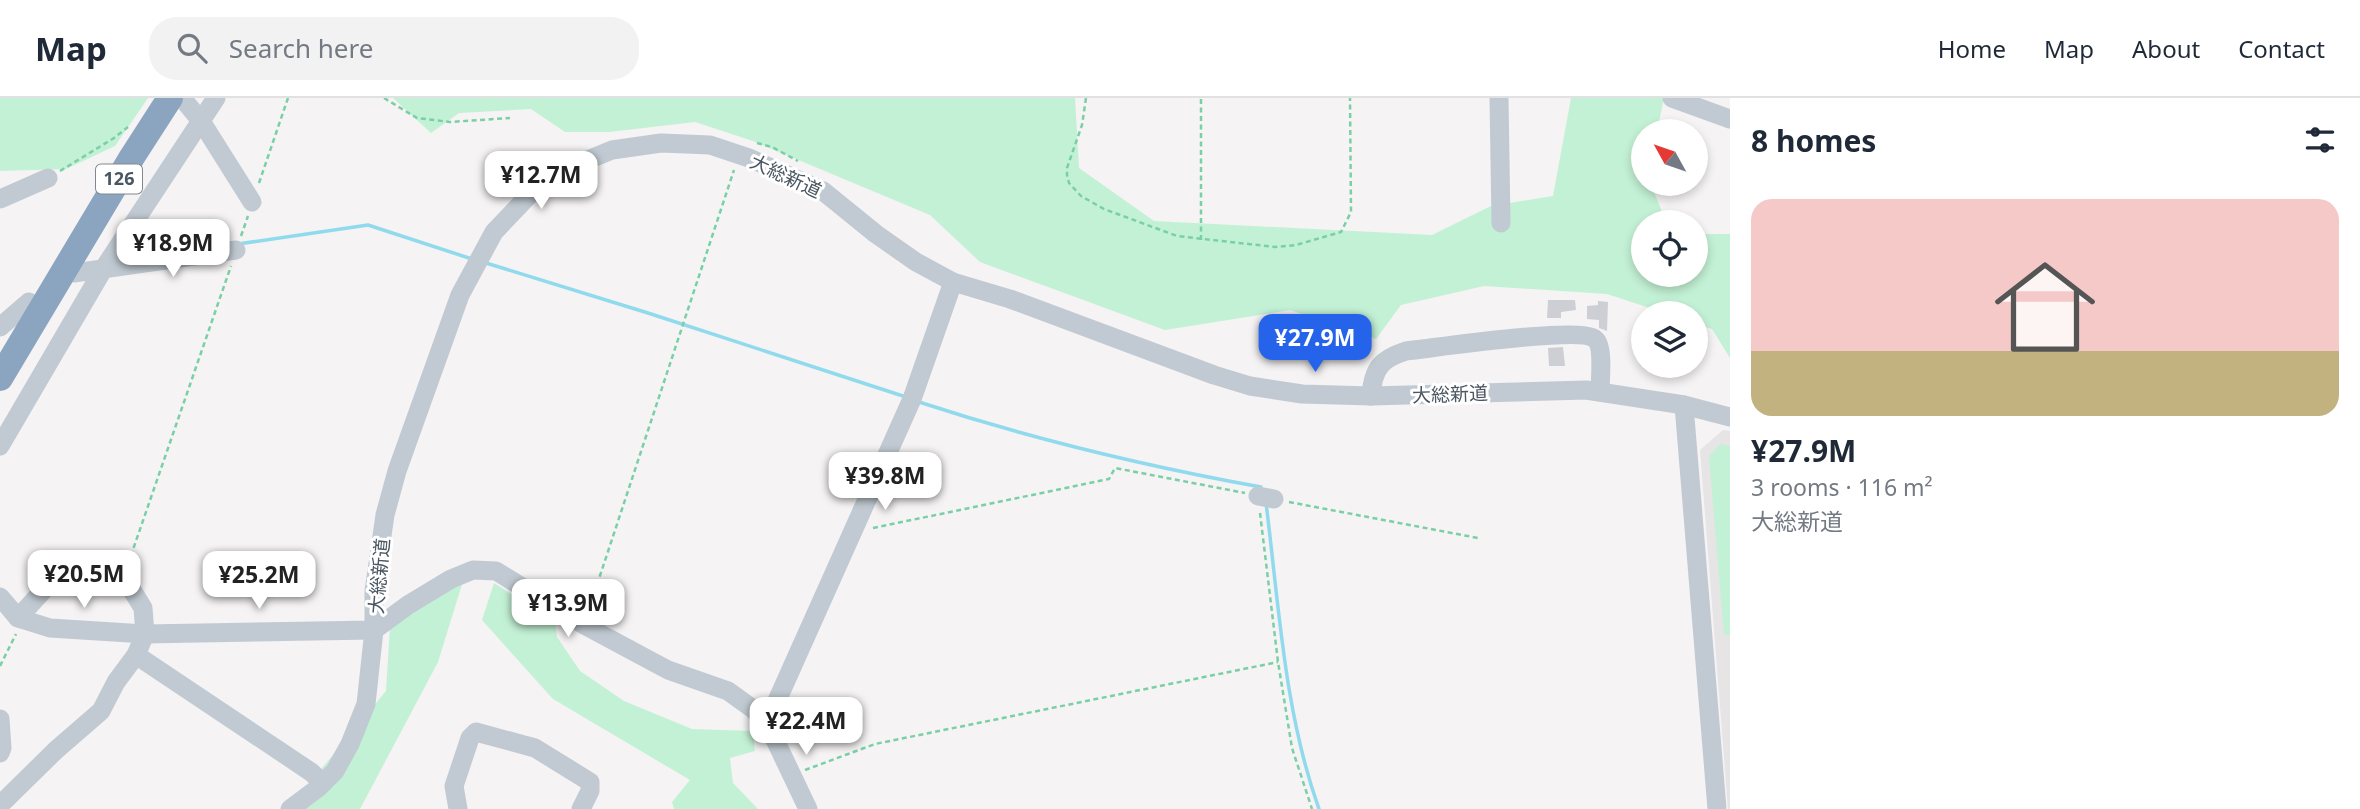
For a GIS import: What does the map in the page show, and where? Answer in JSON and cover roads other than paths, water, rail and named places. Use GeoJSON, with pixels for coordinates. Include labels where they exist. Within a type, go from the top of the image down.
{"type":"FeatureCollection","features":[{"type":"Feature","properties":{"kind":"highway","name":"126"},"geometry":{"type":"LineString","coordinates":[[0,378],[170,98]]}},
{"type":"Feature","properties":{"kind":"street"},"geometry":{"type":"LineString","coordinates":[[182,98],[201,121],[252,202]]}},
{"type":"Feature","properties":{"kind":"street"},"geometry":{"type":"LineString","coordinates":[[0,446],[104,268],[216,98]]}},
{"type":"Feature","properties":{"kind":"street"},"geometry":{"type":"LineString","coordinates":[[1499,98],[1501,223]]}},
{"type":"Feature","properties":{"kind":"street"},"geometry":{"type":"LineString","coordinates":[[1676,99],[1730,119]]}},
{"type":"Feature","properties":{"kind":"street","name":"大総新道"},"geometry":{"type":"LineString","coordinates":[[290,809],[335,771],[366,704],[374,630],[374,591],[385,515],[397,471],[460,295],[494,232],[535,189],[573,166],[612,150],[661,143],[744,148],[823,191],[916,262],[953,282],[1010,299],[1250,386],[1302,394],[1371,396],[1586,390],[1684,405],[1730,417]]}},
{"type":"Feature","properties":{"kind":"street"},"geometry":{"type":"LineString","coordinates":[[0,199],[48,178]]}},
{"type":"Feature","properties":{"kind":"street"},"geometry":{"type":"LineString","coordinates":[[68,270],[104,268],[236,250]]}},
{"type":"Feature","properties":{"kind":"street"},"geometry":{"type":"LineString","coordinates":[[767,723],[912,399],[953,282]]}},
{"type":"Feature","properties":{"kind":"street"},"geometry":{"type":"LineString","coordinates":[[0,327],[29,302]]}},
{"type":"Feature","properties":{"kind":"street"},"geometry":{"type":"LineString","coordinates":[[1371,396],[1376,371],[1384,360],[1406,351],[1544,336],[1587,335],[1594,338],[1600,346],[1600,392]]}},
{"type":"Feature","properties":{"kind":"street"},"geometry":{"type":"LineString","coordinates":[[1684,405],[1717,809]]}},
{"type":"Feature","properties":{"kind":"street"},"geometry":{"type":"LineString","coordinates":[[0,805],[56,750],[101,711],[116,682],[136,655],[145,634],[143,608],[124,577],[102,566],[73,566],[61,571],[18,618]]}},
{"type":"Feature","properties":{"kind":"street"},"geometry":{"type":"LineString","coordinates":[[0,597],[18,618],[50,628],[145,634],[374,630],[408,604],[451,579],[472,570],[496,571],[584,625],[668,670],[728,691],[753,709],[767,723],[808,809]]}},
{"type":"Feature","properties":{"kind":"street"},"geometry":{"type":"LineString","coordinates":[[136,655],[311,772],[323,783]]}},
{"type":"Feature","properties":{"kind":"street"},"geometry":{"type":"LineString","coordinates":[[0,719],[0,753]]}},
{"type":"Feature","properties":{"kind":"street"},"geometry":{"type":"LineString","coordinates":[[458,809],[454,786],[470,738],[476,732],[535,748],[590,782],[590,791],[581,809]]}},
{"type":"Feature","properties":{"kind":"waterway"},"geometry":{"type":"LineString","coordinates":[[238,244],[368,225],[472,259]]}},
{"type":"Feature","properties":{"kind":"waterway"},"geometry":{"type":"LineString","coordinates":[[486,263],[906,397]]}},
{"type":"Feature","properties":{"kind":"waterway"},"geometry":{"type":"LineString","coordinates":[[919,402],[1089,450],[1261,487]]}},
{"type":"Feature","properties":{"kind":"waterway"},"geometry":{"type":"LineString","coordinates":[[1266,503],[1290,696],[1307,772],[1319,809]]}}]}
